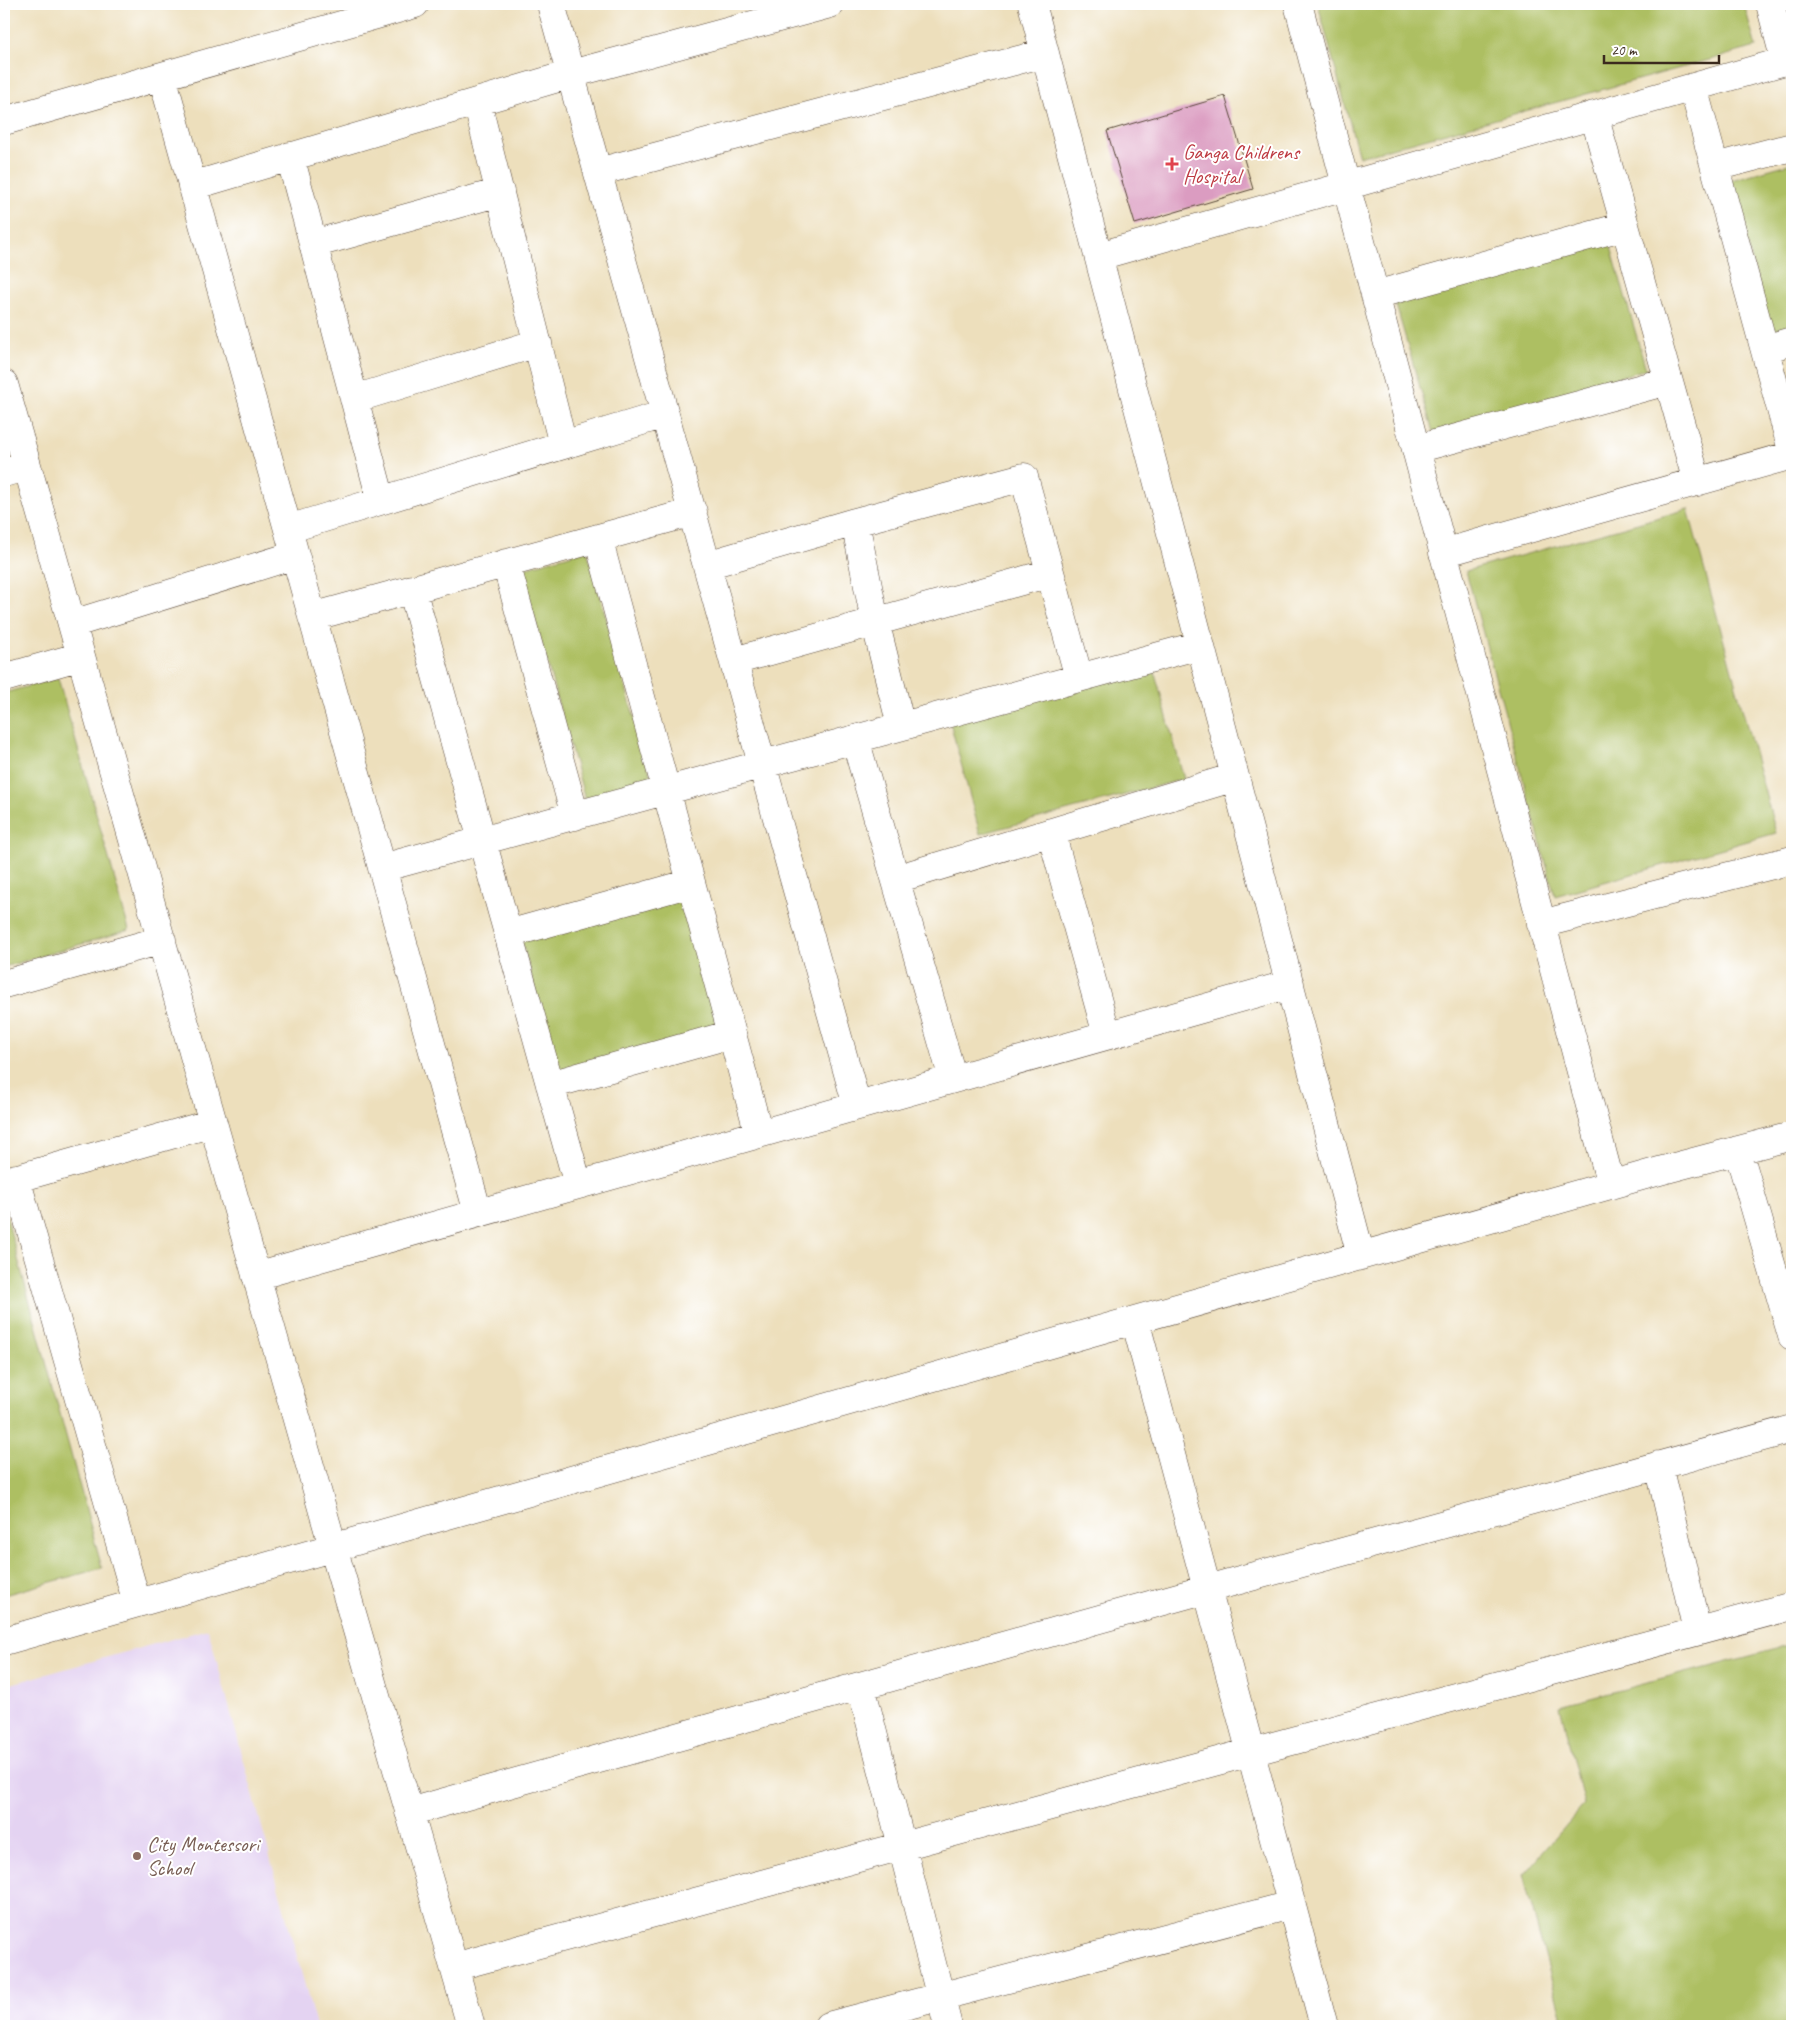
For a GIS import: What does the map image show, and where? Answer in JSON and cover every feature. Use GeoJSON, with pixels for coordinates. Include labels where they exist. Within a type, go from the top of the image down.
{"type":"FeatureCollection","features":[{"type":"Feature","properties":{"kind":"street"},"geometry":{"type":"LineString","coordinates":[[4,121],[415,4]]}},
{"type":"Feature","properties":{"kind":"street"},"geometry":{"type":"LineString","coordinates":[[551,4],[857,1106]]}},
{"type":"Feature","properties":{"kind":"street"},"geometry":{"type":"LineString","coordinates":[[192,186],[571,74],[830,4]]}},
{"type":"Feature","properties":{"kind":"street"},"geometry":{"type":"LineString","coordinates":[[1032,4],[1361,1256]]}},
{"type":"Feature","properties":{"kind":"street"},"geometry":{"type":"LineString","coordinates":[[1298,4],[1611,1185]]}},
{"type":"Feature","properties":{"kind":"street"},"geometry":{"type":"LineString","coordinates":[[1098,256],[1789,60],[1770,4]]}},
{"type":"Feature","properties":{"kind":"street"},"geometry":{"type":"LineString","coordinates":[[598,172],[1045,53]]}},
{"type":"Feature","properties":{"kind":"street"},"geometry":{"type":"LineString","coordinates":[[162,76],[478,1213]]}},
{"type":"Feature","properties":{"kind":"street"},"geometry":{"type":"LineString","coordinates":[[1693,87],[1792,450]]}},
{"type":"Feature","properties":{"kind":"street"},"geometry":{"type":"LineString","coordinates":[[477,102],[563,445]]}},
{"type":"Feature","properties":{"kind":"street"},"geometry":{"type":"LineString","coordinates":[[1594,115],[1697,482]]}},
{"type":"Feature","properties":{"kind":"street"},"geometry":{"type":"LineString","coordinates":[[1715,167],[1792,147]]}},
{"type":"Feature","properties":{"kind":"street"},"geometry":{"type":"LineString","coordinates":[[290,156],[381,500]]}},
{"type":"Feature","properties":{"kind":"street"},"geometry":{"type":"LineString","coordinates":[[313,244],[500,192]]}},
{"type":"Feature","properties":{"kind":"street"},"geometry":{"type":"LineString","coordinates":[[1375,295],[1625,226]]}},
{"type":"Feature","properties":{"kind":"street"},"geometry":{"type":"LineString","coordinates":[[1765,349],[1792,341]]}},
{"type":"Feature","properties":{"kind":"street"},"geometry":{"type":"LineString","coordinates":[[354,399],[538,343]]}},
{"type":"Feature","properties":{"kind":"street"},"geometry":{"type":"LineString","coordinates":[[1416,449],[1668,380]]}},
{"type":"Feature","properties":{"kind":"street"},"geometry":{"type":"LineString","coordinates":[[4,384],[15,470],[72,624],[333,1548],[471,2026]]}},
{"type":"Feature","properties":{"kind":"street"},"geometry":{"type":"LineString","coordinates":[[288,529],[665,414]]}},
{"type":"Feature","properties":{"kind":"street"},"geometry":{"type":"LineString","coordinates":[[1444,553],[1792,455]]}},
{"type":"Feature","properties":{"kind":"street"},"geometry":{"type":"LineString","coordinates":[[707,565],[855,522],[1024,477],[1079,678]]}},
{"type":"Feature","properties":{"kind":"street"},"geometry":{"type":"LineString","coordinates":[[312,617],[692,512]]}},
{"type":"Feature","properties":{"kind":"street"},"geometry":{"type":"LineString","coordinates":[[855,522],[875,622],[901,726]]}},
{"type":"Feature","properties":{"kind":"street"},"geometry":{"type":"LineString","coordinates":[[598,538],[759,1134]]}},
{"type":"Feature","properties":{"kind":"street"},"geometry":{"type":"LineString","coordinates":[[72,624],[295,555]]}},
{"type":"Feature","properties":{"kind":"street"},"geometry":{"type":"LineString","coordinates":[[506,563],[575,816]]}},
{"type":"Feature","properties":{"kind":"street"},"geometry":{"type":"LineString","coordinates":[[734,661],[1050,573]]}},
{"type":"Feature","properties":{"kind":"street"},"geometry":{"type":"LineString","coordinates":[[412,589],[578,1185]]}},
{"type":"Feature","properties":{"kind":"street"},"geometry":{"type":"LineString","coordinates":[[382,868],[1200,645]]}},
{"type":"Feature","properties":{"kind":"street"},"geometry":{"type":"LineString","coordinates":[[4,678],[81,656]]}},
{"type":"Feature","properties":{"kind":"street"},"geometry":{"type":"LineString","coordinates":[[855,739],[953,1079]]}},
{"type":"Feature","properties":{"kind":"street"},"geometry":{"type":"LineString","coordinates":[[896,879],[1235,777]]}},
{"type":"Feature","properties":{"kind":"street"},"geometry":{"type":"LineString","coordinates":[[1051,832],[1107,1035]]}},
{"type":"Feature","properties":{"kind":"street"},"geometry":{"type":"LineString","coordinates":[[1541,924],[1792,860]]}},
{"type":"Feature","properties":{"kind":"street"},"geometry":{"type":"LineString","coordinates":[[508,934],[691,883]]}},
{"type":"Feature","properties":{"kind":"street"},"geometry":{"type":"LineString","coordinates":[[4,984],[162,940]]}},
{"type":"Feature","properties":{"kind":"street"},"geometry":{"type":"LineString","coordinates":[[256,1276],[1290,984]]}},
{"type":"Feature","properties":{"kind":"street"},"geometry":{"type":"LineString","coordinates":[[550,1084],[732,1034]]}},
{"type":"Feature","properties":{"kind":"street"},"geometry":{"type":"LineString","coordinates":[[137,1603],[10,1180],[213,1123]]}},
{"type":"Feature","properties":{"kind":"street"},"geometry":{"type":"LineString","coordinates":[[4,1641],[1611,1185],[1792,1136]]}},
{"type":"Feature","properties":{"kind":"street"},"geometry":{"type":"LineString","coordinates":[[1738,1150],[1792,1336]]}},
{"type":"Feature","properties":{"kind":"street"},"geometry":{"type":"LineString","coordinates":[[1135,1320],[1324,2026]]}},
{"type":"Feature","properties":{"kind":"street"},"geometry":{"type":"LineString","coordinates":[[409,1812],[1207,1589],[1792,1429]]}},
{"type":"Feature","properties":{"kind":"street"},"geometry":{"type":"LineString","coordinates":[[1659,1465],[1697,1631]]}},
{"type":"Feature","properties":{"kind":"street"},"geometry":{"type":"LineString","coordinates":[[454,1967],[1792,1606]]}},
{"type":"Feature","properties":{"kind":"street"},"geometry":{"type":"LineString","coordinates":[[861,1686],[948,2026]]}},
{"type":"Feature","properties":{"kind":"street"},"geometry":{"type":"LineString","coordinates":[[828,2026],[1291,1905]]}},
{"type":"Feature","properties":{"kind":"shaded area","name":"City Montessori School"},"geometry":{"type":"Polygon","coordinates":[[[208,1629],[316,2026],[4,2026],[4,1686],[208,1629]]]}},
{"type":"Feature","properties":{"kind":"green space"},"geometry":{"type":"Polygon","coordinates":[[[1318,4],[1744,4],[1756,47],[1359,157],[1318,4]]]}},
{"type":"Feature","properties":{"kind":"green space"},"geometry":{"type":"Polygon","coordinates":[[[1792,163],[1792,325],[1770,331],[1731,180],[1792,163]]]}},
{"type":"Feature","properties":{"kind":"green space"},"geometry":{"type":"Polygon","coordinates":[[[1609,240],[1646,369],[1433,432],[1395,302],[1609,240]]]}},
{"type":"Feature","properties":{"kind":"green space"},"geometry":{"type":"Polygon","coordinates":[[[1688,509],[1776,833],[1555,896],[1466,571],[1688,509]]]}},
{"type":"Feature","properties":{"kind":"green space"},"geometry":{"type":"Polygon","coordinates":[[[587,550],[652,780],[585,799],[521,569],[587,550]]]}},
{"type":"Feature","properties":{"kind":"green space"},"geometry":{"type":"Polygon","coordinates":[[[1153,666],[1184,779],[980,834],[950,722],[1153,666]]]}},
{"type":"Feature","properties":{"kind":"green space"},"geometry":{"type":"Polygon","coordinates":[[[58,678],[129,930],[4,967],[4,693],[58,678]]]}},
{"type":"Feature","properties":{"kind":"green space"},"geometry":{"type":"Polygon","coordinates":[[[684,896],[720,1027],[558,1072],[522,942],[684,896]]]}},
{"type":"Feature","properties":{"kind":"green space"},"geometry":{"type":"Polygon","coordinates":[[[4,1212],[102,1568],[4,1595],[4,1212]]]}},
{"type":"Feature","properties":{"kind":"green space"},"geometry":{"type":"Polygon","coordinates":[[[1792,1645],[1792,2026],[1564,2026],[1523,1875],[1584,1805],[1560,1706],[1792,1645]]]}},
{"type":"Feature","properties":{"kind":"building"},"geometry":{"type":"Polygon","coordinates":[[[1225,96],[1253,189],[1135,224],[1107,131],[1225,96]]]}},
{"type":"Feature","properties":{"kind":"place","name":"Ganga Childrens Hospital"},"geometry":{"type":"Point","coordinates":[1172,164]}},
{"type":"Feature","properties":{"kind":"place","name":"City Montessori School"},"geometry":{"type":"Point","coordinates":[137,1856]}}]}
